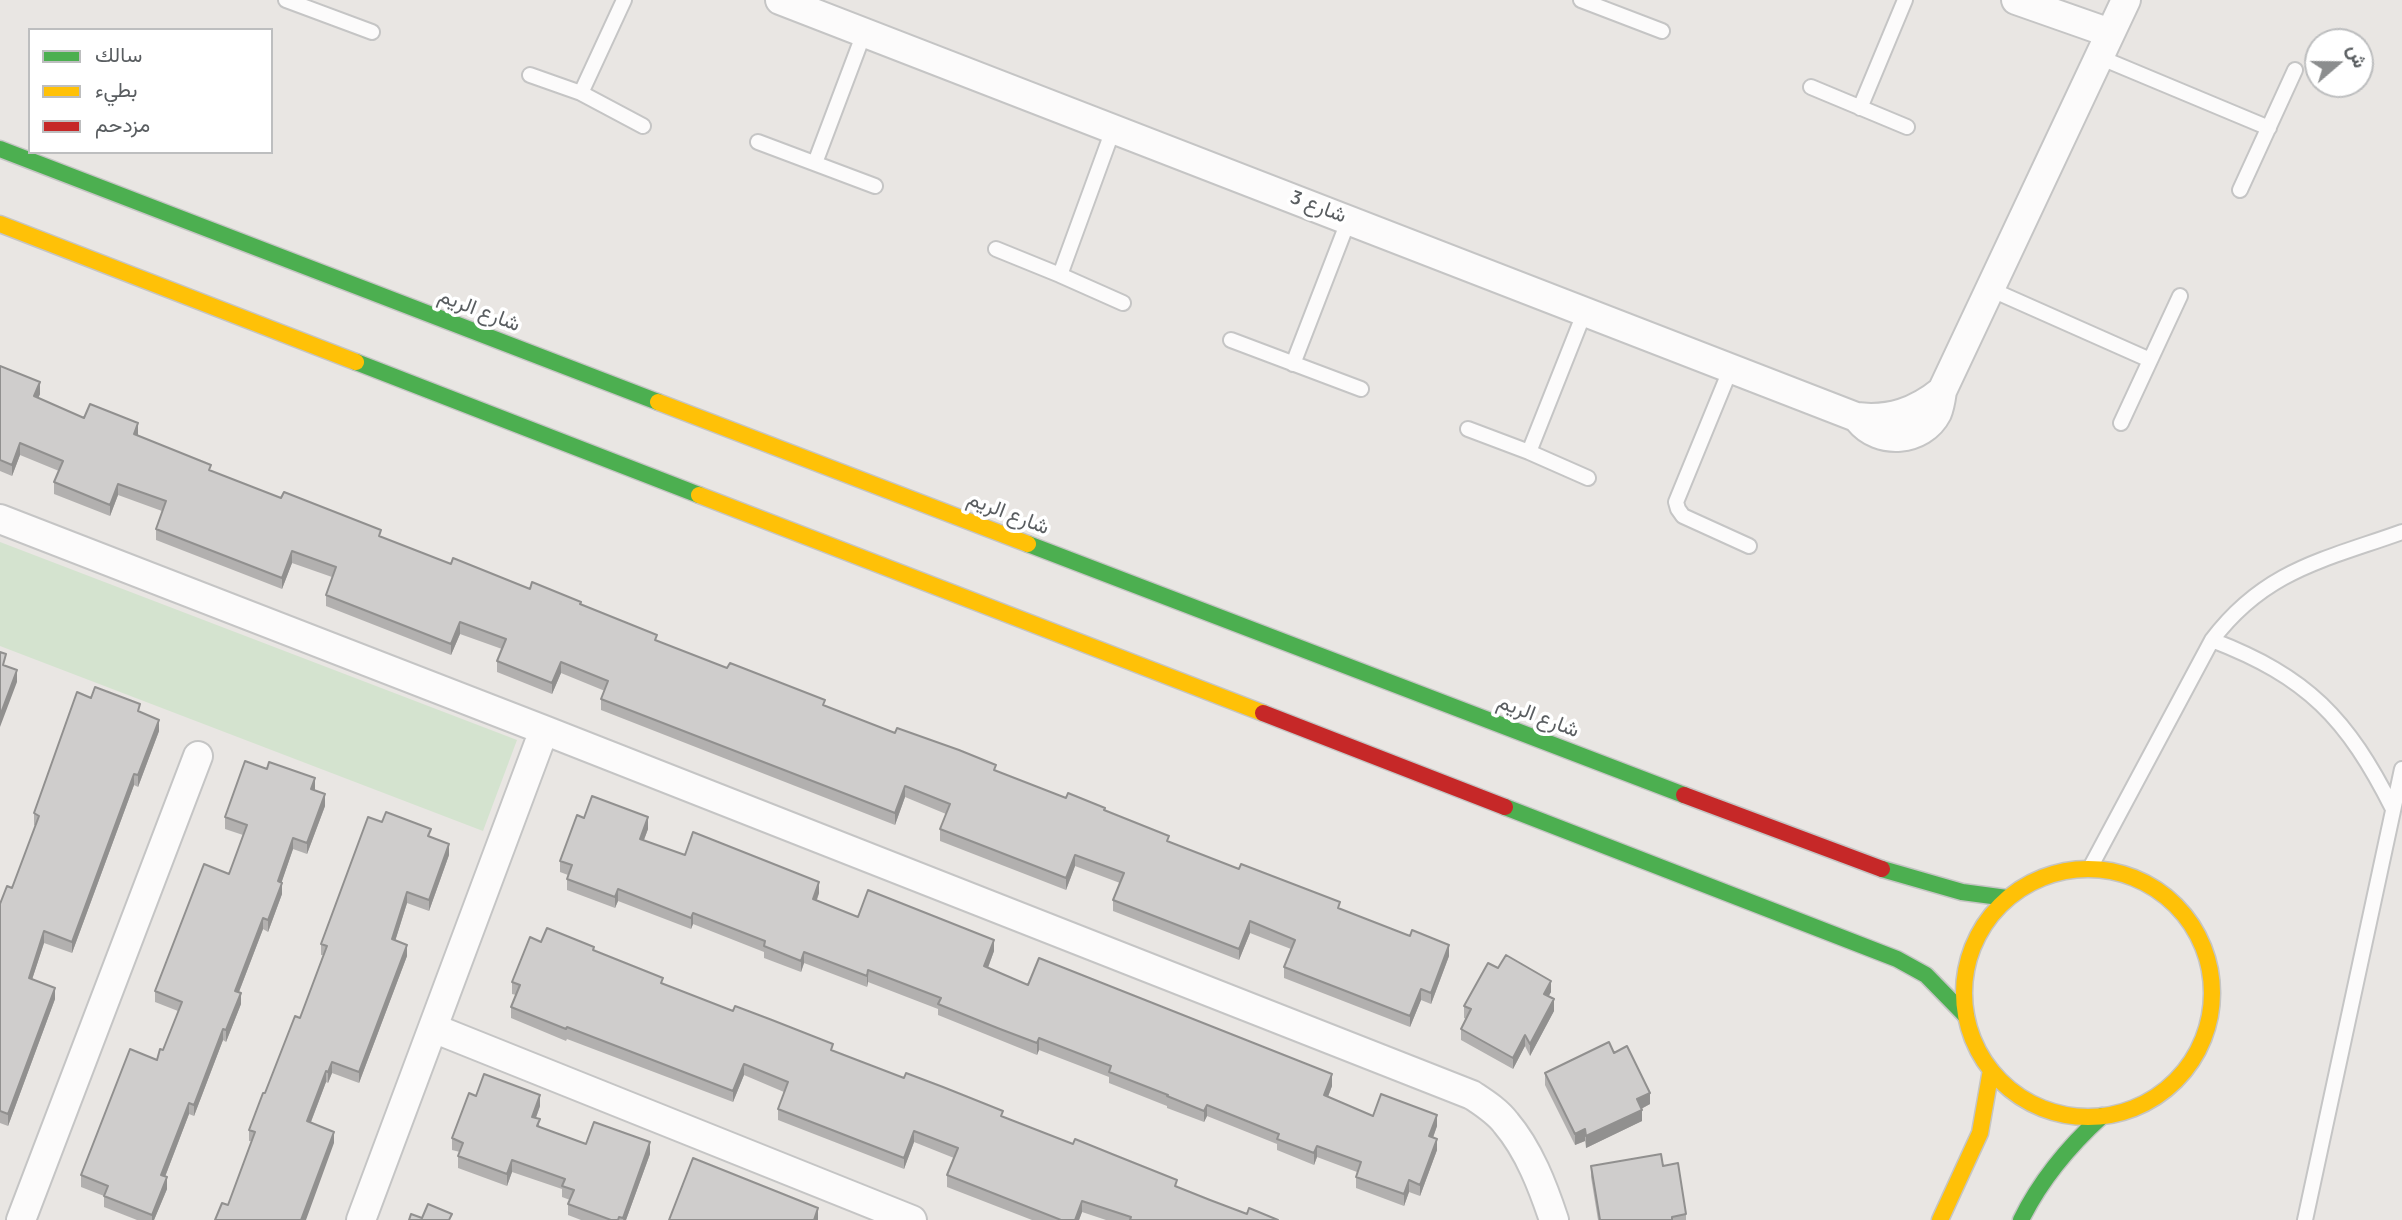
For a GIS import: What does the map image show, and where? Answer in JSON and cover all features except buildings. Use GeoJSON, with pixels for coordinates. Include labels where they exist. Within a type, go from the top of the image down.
{"type":"FeatureCollection","features":[{"type":"Feature","properties":{"kind":"street","name":"شارع 3"},"geometry":{"type":"LineString","coordinates":[[780,0],[1856,416],[1871,418],[1902,414],[1917,409],[1942,391],[1990,289]]}},
{"type":"Feature","properties":{"kind":"street"},"geometry":{"type":"LineString","coordinates":[[2016,0],[2104,45]]}},
{"type":"Feature","properties":{"kind":"street"},"geometry":{"type":"LineString","coordinates":[[1990,289],[2126,0]]}},
{"type":"Feature","properties":{"kind":"street","name":"شارع الريم"},"geometry":{"type":"LineString","coordinates":[[0,149],[1872,866],[1962,892],[2007,898]]}},
{"type":"Feature","properties":{"kind":"street"},"geometry":{"type":"LineString","coordinates":[[0,224],[1897,959],[1926,975],[1966,1016]]}},
{"type":"Feature","properties":{"kind":"street"},"geometry":{"type":"LineString","coordinates":[[0,519],[1472,1095],[1506,1122],[1518,1140],[1536,1173],[1554,1220]]}},
{"type":"Feature","properties":{"kind":"street"},"geometry":{"type":"LineString","coordinates":[[361,1220],[544,730]]}},
{"type":"Feature","properties":{"kind":"street"},"geometry":{"type":"LineString","coordinates":[[21,1220],[198,756]]}},
{"type":"Feature","properties":{"kind":"street"},"geometry":{"type":"LineString","coordinates":[[2090,867],[2124,873],[2161,891],[2190,921],[2208,958],[2213,999],[2204,1040],[2182,1075],[2151,1101],[2112,1116],[2071,1116],[2039,1108],[2012,1091],[1991,1070],[1975,1044],[1966,1016],[1964,984],[1971,951],[1985,922],[2007,898],[2042,876],[2090,867]]}},
{"type":"Feature","properties":{"kind":"street"},"geometry":{"type":"LineString","coordinates":[[433,1028],[912,1220]]}},
{"type":"Feature","properties":{"kind":"street"},"geometry":{"type":"LineString","coordinates":[[1940,1220],[1980,1133],[1991,1070]]}},
{"type":"Feature","properties":{"kind":"street"},"geometry":{"type":"LineString","coordinates":[[2021,1220],[2035,1191],[2053,1164],[2102,1116]]}},
{"type":"Feature","properties":{"kind":"lane"},"geometry":{"type":"LineString","coordinates":[[286,0],[322,6],[372,32]]}},
{"type":"Feature","properties":{"kind":"lane"},"geometry":{"type":"LineString","coordinates":[[581,93],[624,0]]}},
{"type":"Feature","properties":{"kind":"lane"},"geometry":{"type":"LineString","coordinates":[[1581,0],[1662,32]]}},
{"type":"Feature","properties":{"kind":"lane"},"geometry":{"type":"LineString","coordinates":[[1618,15],[1624,0]]}},
{"type":"Feature","properties":{"kind":"lane"},"geometry":{"type":"LineString","coordinates":[[1860,108],[1905,0]]}},
{"type":"Feature","properties":{"kind":"lane"},"geometry":{"type":"LineString","coordinates":[[815,163],[864,33]]}},
{"type":"Feature","properties":{"kind":"lane"},"geometry":{"type":"LineString","coordinates":[[2104,45],[2269,128]]}},
{"type":"Feature","properties":{"kind":"lane"},"geometry":{"type":"LineString","coordinates":[[2240,190],[2295,70]]}},
{"type":"Feature","properties":{"kind":"lane"},"geometry":{"type":"LineString","coordinates":[[530,75],[581,93],[643,126]]}},
{"type":"Feature","properties":{"kind":"lane"},"geometry":{"type":"LineString","coordinates":[[1811,87],[1907,127]]}},
{"type":"Feature","properties":{"kind":"lane"},"geometry":{"type":"LineString","coordinates":[[1060,275],[1114,127]]}},
{"type":"Feature","properties":{"kind":"lane"},"geometry":{"type":"LineString","coordinates":[[758,142],[875,186]]}},
{"type":"Feature","properties":{"kind":"lane"},"geometry":{"type":"LineString","coordinates":[[1293,364],[1349,219]]}},
{"type":"Feature","properties":{"kind":"lane"},"geometry":{"type":"LineString","coordinates":[[996,249],[1123,303]]}},
{"type":"Feature","properties":{"kind":"lane"},"geometry":{"type":"LineString","coordinates":[[1990,289],[2150,360]]}},
{"type":"Feature","properties":{"kind":"lane"},"geometry":{"type":"LineString","coordinates":[[2121,423],[2180,296]]}},
{"type":"Feature","properties":{"kind":"lane"},"geometry":{"type":"LineString","coordinates":[[1530,452],[1585,311]]}},
{"type":"Feature","properties":{"kind":"lane"},"geometry":{"type":"LineString","coordinates":[[1231,340],[1362,389]]}},
{"type":"Feature","properties":{"kind":"lane"},"geometry":{"type":"LineString","coordinates":[[1731,368],[1676,502],[1683,516],[1749,546]]}},
{"type":"Feature","properties":{"kind":"lane"},"geometry":{"type":"LineString","coordinates":[[1468,429],[1530,452],[1588,478]]}},
{"type":"Feature","properties":{"kind":"lane"},"geometry":{"type":"LineString","coordinates":[[2090,867],[2212,640],[2229,617],[2271,583],[2295,570],[2402,532]]}},
{"type":"Feature","properties":{"kind":"lane"},"geometry":{"type":"LineString","coordinates":[[2212,640],[2251,656],[2288,677],[2321,703],[2350,735],[2373,770],[2393,809]]}},
{"type":"Feature","properties":{"kind":"lane"},"geometry":{"type":"LineString","coordinates":[[2305,1220],[2402,769]]}},
{"type":"Feature","properties":{"kind":"green space"},"geometry":{"type":"Polygon","coordinates":[[[0,542],[517,740],[483,831],[0,646],[0,542]]]}},
{"type":"Feature","properties":{"kind":"traffic: fast"},"geometry":{"type":"LineString","coordinates":[[0,149],[658,402]]}},
{"type":"Feature","properties":{"kind":"traffic: fast"},"geometry":{"type":"LineString","coordinates":[[356,362],[699,495]]}},
{"type":"Feature","properties":{"kind":"traffic: fast"},"geometry":{"type":"LineString","coordinates":[[1028,544],[1684,795]]}},
{"type":"Feature","properties":{"kind":"traffic: fast"},"geometry":{"type":"LineString","coordinates":[[1505,807],[1897,959],[1926,975],[1966,1016]]}},
{"type":"Feature","properties":{"kind":"traffic: fast"},"geometry":{"type":"LineString","coordinates":[[1882,869],[1962,892],[2007,898]]}},
{"type":"Feature","properties":{"kind":"traffic: fast"},"geometry":{"type":"LineString","coordinates":[[2021,1220],[2056,1164],[2102,1116]]}},
{"type":"Feature","properties":{"kind":"traffic: slow"},"geometry":{"type":"LineString","coordinates":[[0,224],[356,362]]}},
{"type":"Feature","properties":{"kind":"traffic: slow"},"geometry":{"type":"LineString","coordinates":[[658,402],[1028,544]]}},
{"type":"Feature","properties":{"kind":"traffic: slow"},"geometry":{"type":"LineString","coordinates":[[699,495],[1263,713]]}},
{"type":"Feature","properties":{"kind":"traffic: slow"},"geometry":{"type":"LineString","coordinates":[[2088,869],[2135,879],[2157,890],[2176,905],[2191,924],[2202,946],[2212,993],[2202,1040],[2191,1062],[2176,1081],[2157,1096],[2135,1107],[2088,1117],[2041,1107],[2019,1096],[2000,1081],[1985,1062],[1974,1040],[1964,993],[1974,946],[1985,924],[2000,905],[2019,890],[2041,879],[2088,869]]}},
{"type":"Feature","properties":{"kind":"traffic: slow"},"geometry":{"type":"LineString","coordinates":[[1940,1220],[1980,1133],[1991,1070]]}},
{"type":"Feature","properties":{"kind":"traffic: jam"},"geometry":{"type":"LineString","coordinates":[[1263,713],[1505,807]]}},
{"type":"Feature","properties":{"kind":"traffic: jam"},"geometry":{"type":"LineString","coordinates":[[1684,795],[1882,869]]}}]}
